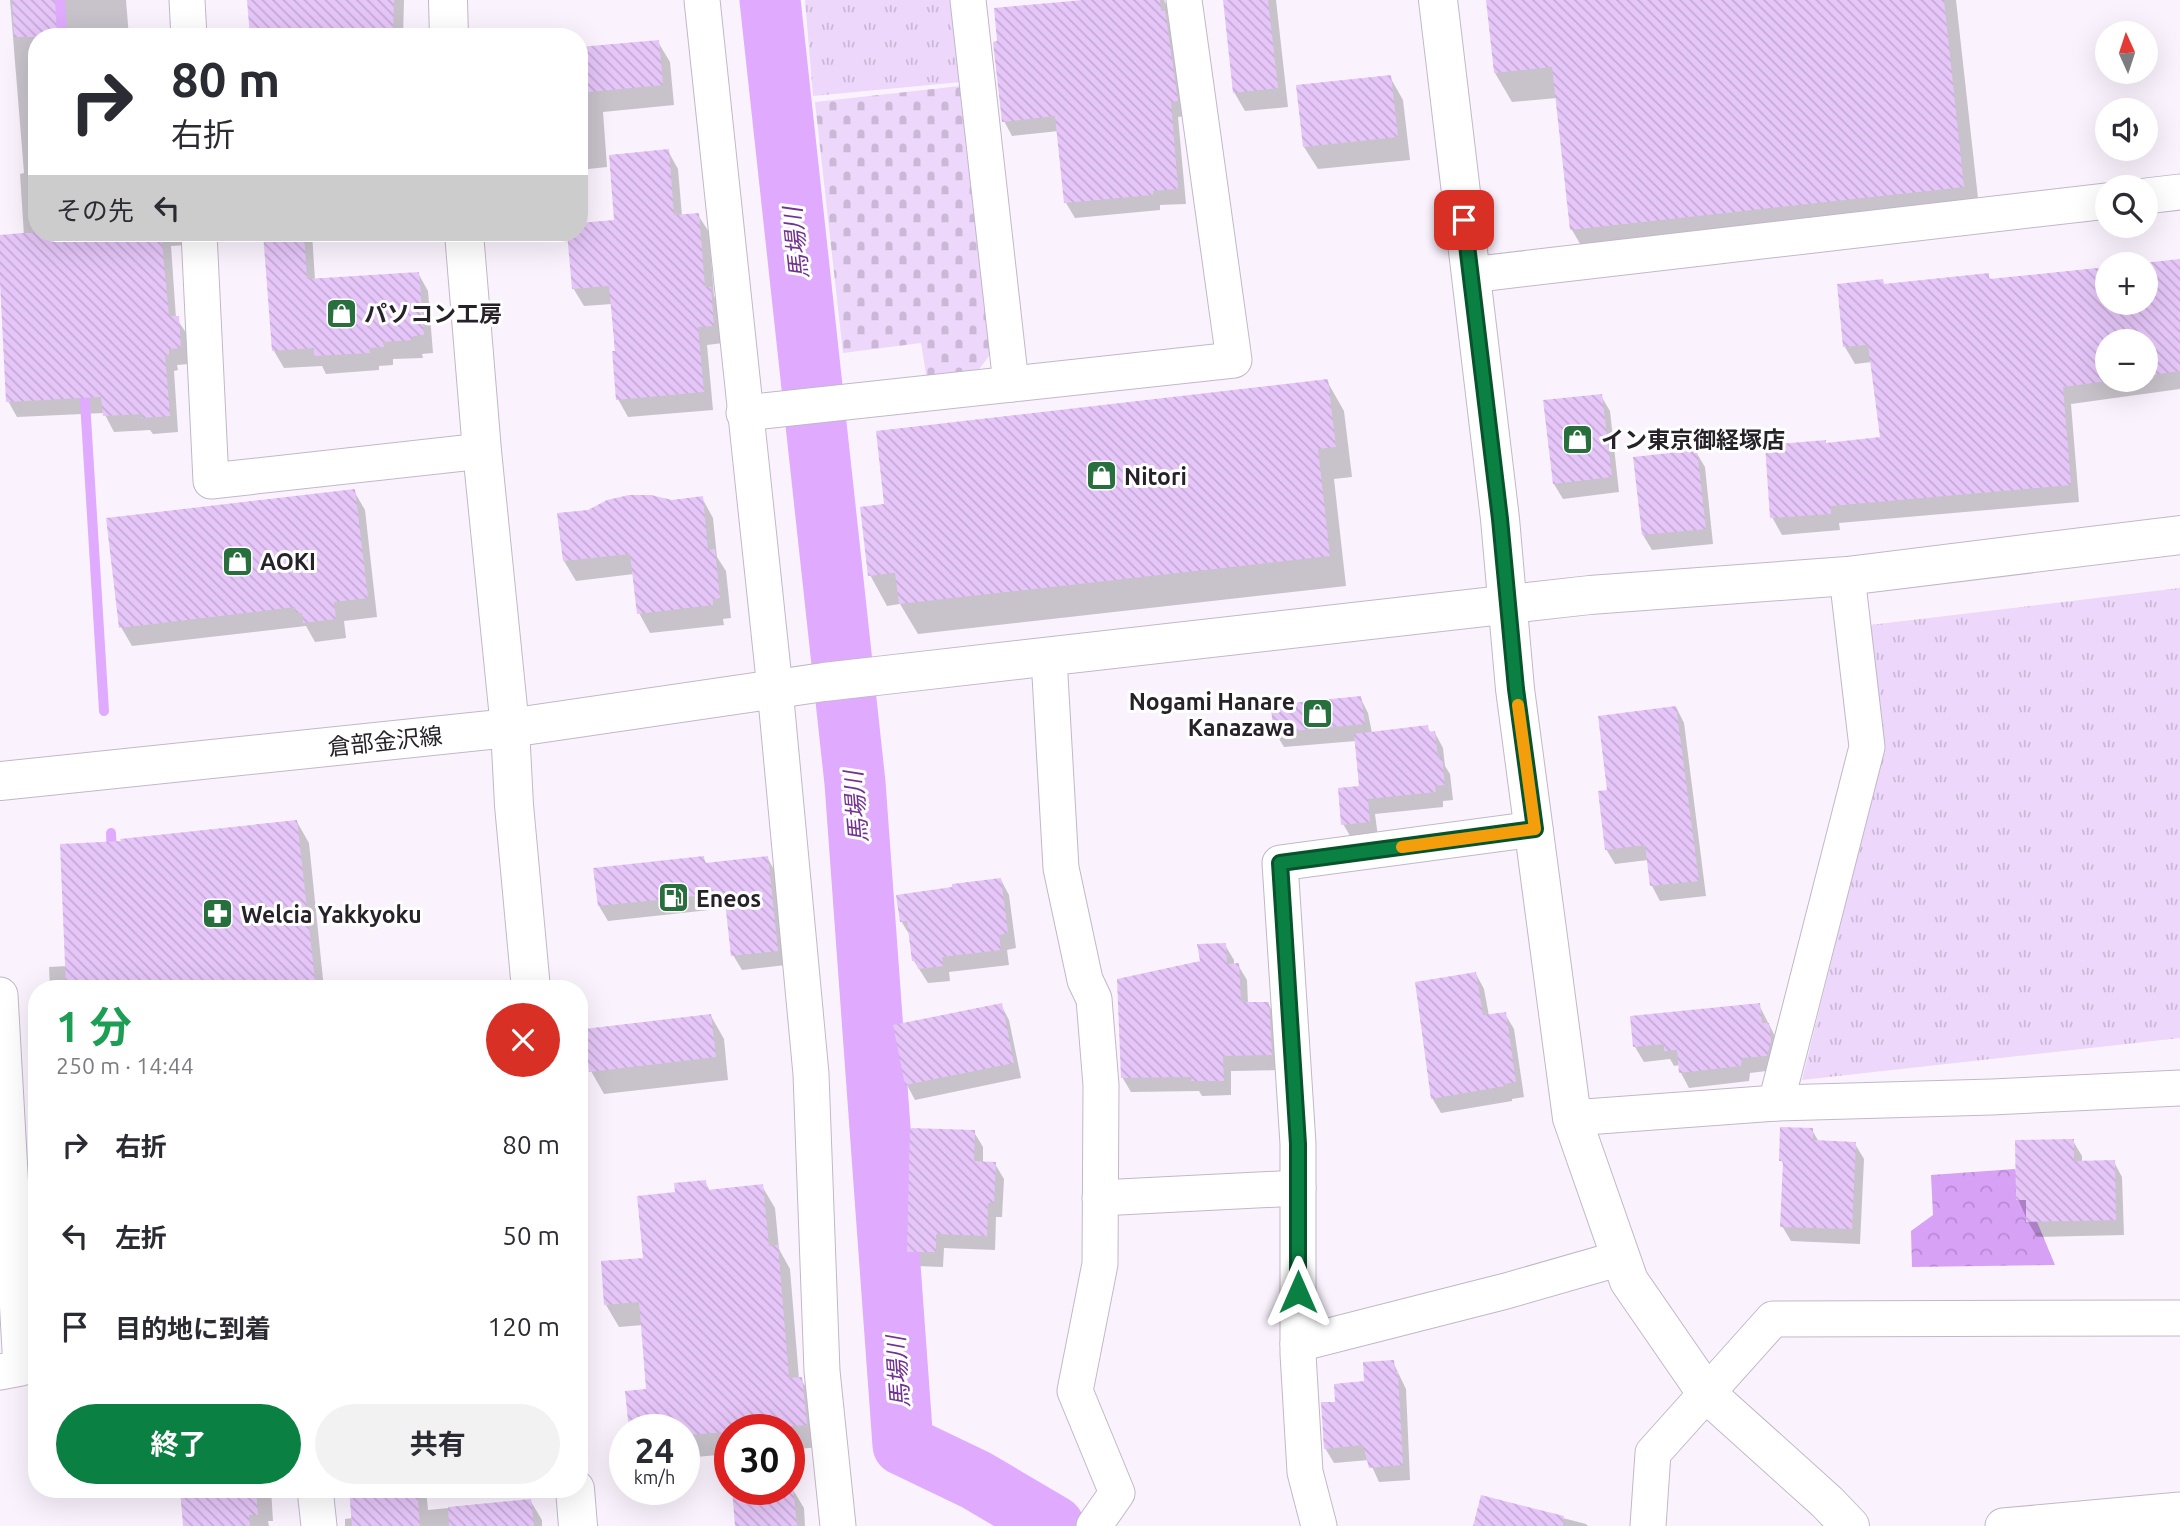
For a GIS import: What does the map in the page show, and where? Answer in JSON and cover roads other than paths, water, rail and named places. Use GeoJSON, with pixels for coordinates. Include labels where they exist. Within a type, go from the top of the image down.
{"type":"FeatureCollection","features":[{"type":"Feature","properties":{"kind":"street"},"geometry":{"type":"LineString","coordinates":[[187,0],[189,28]]}},
{"type":"Feature","properties":{"kind":"street"},"geometry":{"type":"LineString","coordinates":[[448,0],[449,28]]}},
{"type":"Feature","properties":{"kind":"street"},"geometry":{"type":"LineString","coordinates":[[702,0],[760,411],[775,690],[811,1074],[822,1371],[838,1526]]}},
{"type":"Feature","properties":{"kind":"street"},"geometry":{"type":"LineString","coordinates":[[968,0],[1011,384]]}},
{"type":"Feature","properties":{"kind":"street"},"geometry":{"type":"LineString","coordinates":[[760,411],[1234,360],[1184,0]]}},
{"type":"Feature","properties":{"kind":"street"},"geometry":{"type":"LineString","coordinates":[[1438,0],[1500,519],[1516,689],[1572,1118],[1629,1281],[1707,1394],[1850,1526]]}},
{"type":"Feature","properties":{"kind":"street"},"geometry":{"type":"LineString","coordinates":[[2158,195],[2180,192]]}},
{"type":"Feature","properties":{"kind":"street"},"geometry":{"type":"LineString","coordinates":[[1470,275],[2095,202]]}},
{"type":"Feature","properties":{"kind":"street"},"geometry":{"type":"LineString","coordinates":[[199,242],[211,481],[482,451]]}},
{"type":"Feature","properties":{"kind":"street"},"geometry":{"type":"LineString","coordinates":[[465,242],[482,451],[510,728],[514,805],[530,980]]}},
{"type":"Feature","properties":{"kind":"street","name":"倉部金沢線"},"geometry":{"type":"LineString","coordinates":[[0,781],[510,728],[824,682],[1590,595],[1847,576],[2180,535]]}},
{"type":"Feature","properties":{"kind":"street"},"geometry":{"type":"LineString","coordinates":[[1776,1103],[1867,747],[1847,576]]}},
{"type":"Feature","properties":{"kind":"street"},"geometry":{"type":"LineString","coordinates":[[1049,658],[1061,869],[1085,980],[1094,999],[1101,1085],[1100,1264],[1075,1391],[1117,1493],[1094,1526]]}},
{"type":"Feature","properties":{"kind":"street"},"geometry":{"type":"LineString","coordinates":[[1319,1526],[1305,1472],[1298,1344],[1298,1144],[1280,863],[1535,829]]}},
{"type":"Feature","properties":{"kind":"street"},"geometry":{"type":"LineString","coordinates":[[0,995],[21,1368],[0,1372]]}},
{"type":"Feature","properties":{"kind":"street"},"geometry":{"type":"LineString","coordinates":[[1572,1118],[1776,1103],[2180,1088]]}},
{"type":"Feature","properties":{"kind":"street"},"geometry":{"type":"LineString","coordinates":[[1100,1198],[1298,1188]]}},
{"type":"Feature","properties":{"kind":"street"},"geometry":{"type":"LineString","coordinates":[[1298,1344],[1506,1291],[1621,1258]]}},
{"type":"Feature","properties":{"kind":"street"},"geometry":{"type":"LineString","coordinates":[[1648,1526],[1653,1453],[1773,1319],[2180,1318]]}},
{"type":"Feature","properties":{"kind":"street"},"geometry":{"type":"LineString","coordinates":[[316,1498],[318,1526]]}},
{"type":"Feature","properties":{"kind":"street"},"geometry":{"type":"LineString","coordinates":[[576,1498],[578,1526]]}},
{"type":"Feature","properties":{"kind":"street"},"geometry":{"type":"LineString","coordinates":[[2003,1526],[2180,1510]]}},
{"type":"Feature","properties":{"kind":"waterway"},"geometry":{"type":"LineString","coordinates":[[60,0],[62,28]]}},
{"type":"Feature","properties":{"kind":"waterway","name":"馬場川"},"geometry":{"type":"LineString","coordinates":[[770,0],[855,783],[903,1445],[976,1480],[1054,1526]]}},
{"type":"Feature","properties":{"kind":"waterway"},"geometry":{"type":"LineString","coordinates":[[84,385],[104,711]]}},
{"type":"Feature","properties":{"kind":"waterway"},"geometry":{"type":"LineString","coordinates":[[111,833],[112,853]]}},
{"type":"Feature","properties":{"kind":"place","name":"パソコン工房"},"geometry":{"type":"Point","coordinates":[341,313]}},
{"type":"Feature","properties":{"kind":"place","name":"イン東京御経塚店"},"geometry":{"type":"Point","coordinates":[1578,439]}},
{"type":"Feature","properties":{"kind":"place","name":"Nitori"},"geometry":{"type":"Point","coordinates":[1101,476]}},
{"type":"Feature","properties":{"kind":"place","name":"AOKI"},"geometry":{"type":"Point","coordinates":[237,561]}},
{"type":"Feature","properties":{"kind":"place","name":"Nogami Hanare Kanazawa"},"geometry":{"type":"Point","coordinates":[1318,714]}},
{"type":"Feature","properties":{"kind":"place","name":"Eneos"},"geometry":{"type":"Point","coordinates":[673,898]}},
{"type":"Feature","properties":{"kind":"place","name":"Welcia Yakkyoku"},"geometry":{"type":"Point","coordinates":[218,914]}}]}
